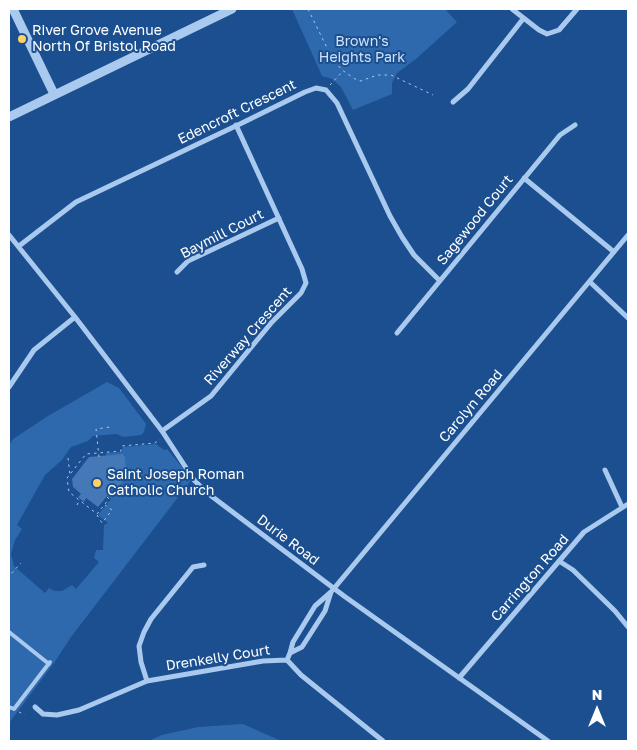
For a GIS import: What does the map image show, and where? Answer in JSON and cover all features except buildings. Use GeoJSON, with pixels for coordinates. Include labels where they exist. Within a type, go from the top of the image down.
{"type":"FeatureCollection","features":[{"type":"Feature","properties":{"kind":"street"},"geometry":{"type":"LineString","coordinates":[[13,9],[54,94]]}},
{"type":"Feature","properties":{"kind":"street"},"geometry":{"type":"LineString","coordinates":[[9,116],[232,9]]}},
{"type":"Feature","properties":{"kind":"street"},"geometry":{"type":"LineString","coordinates":[[512,9],[542,32],[550,34],[559,30],[577,9]]}},
{"type":"Feature","properties":{"kind":"street"},"geometry":{"type":"LineString","coordinates":[[453,102],[468,89],[523,19]]}},
{"type":"Feature","properties":{"kind":"street","name":"Edencroft Crescent"},"geometry":{"type":"LineString","coordinates":[[19,246],[76,202],[305,92],[316,88],[326,90]]}},
{"type":"Feature","properties":{"kind":"street"},"geometry":{"type":"LineString","coordinates":[[326,90],[337,103],[390,216],[402,237],[414,255],[440,280]]}},
{"type":"Feature","properties":{"kind":"street","name":"Riverway Crescent"},"geometry":{"type":"LineString","coordinates":[[163,434],[211,396],[272,322],[301,293],[306,283],[302,269],[236,125]]}},
{"type":"Feature","properties":{"kind":"street","name":"Sagewood Court"},"geometry":{"type":"LineString","coordinates":[[397,334],[560,135],[575,125]]}},
{"type":"Feature","properties":{"kind":"street"},"geometry":{"type":"LineString","coordinates":[[524,178],[614,252]]}},
{"type":"Feature","properties":{"kind":"street","name":"Baymill Court"},"geometry":{"type":"LineString","coordinates":[[177,272],[188,261],[279,218]]}},
{"type":"Feature","properties":{"kind":"street","name":"Durie Road"},"geometry":{"type":"LineString","coordinates":[[9,235],[76,317],[163,434],[194,480],[206,492],[332,590],[548,741]]}},
{"type":"Feature","properties":{"kind":"street","name":"Carolyn Road"},"geometry":{"type":"LineString","coordinates":[[287,660],[293,642],[315,606],[332,590],[628,235]]}},
{"type":"Feature","properties":{"kind":"street"},"geometry":{"type":"LineString","coordinates":[[590,282],[628,318]]}},
{"type":"Feature","properties":{"kind":"street"},"geometry":{"type":"LineString","coordinates":[[9,387],[34,350],[76,317]]}},
{"type":"Feature","properties":{"kind":"street"},"geometry":{"type":"LineString","coordinates":[[605,470],[622,508]]}},
{"type":"Feature","properties":{"kind":"street","name":"Carrington Road"},"geometry":{"type":"LineString","coordinates":[[459,678],[584,532],[628,504]]}},
{"type":"Feature","properties":{"kind":"street"},"geometry":{"type":"LineString","coordinates":[[559,561],[573,570],[615,611],[628,627]]}},
{"type":"Feature","properties":{"kind":"street"},"geometry":{"type":"LineString","coordinates":[[147,681],[141,662],[139,646],[144,632],[151,619],[193,568],[204,565]]}},
{"type":"Feature","properties":{"kind":"street","name":"Carolyn Road"},"geometry":{"type":"LineString","coordinates":[[290,653],[302,647],[325,611],[332,590]]}},
{"type":"Feature","properties":{"kind":"street","name":"Drenkelly Court"},"geometry":{"type":"LineString","coordinates":[[35,706],[44,714],[64,714],[79,710],[147,681],[263,661],[287,660],[300,674],[384,741]]}},
{"type":"Feature","properties":{"kind":"lane"},"geometry":{"type":"LineString","coordinates":[[9,632],[50,663],[14,709],[9,707]]}},
{"type":"Feature","properties":{"kind":"path"},"geometry":{"type":"LineString","coordinates":[[308,9],[332,58],[343,71],[354,79],[361,81],[377,75],[391,75],[433,95]]}},
{"type":"Feature","properties":{"kind":"path"},"geometry":{"type":"LineString","coordinates":[[326,90],[343,71]]}},
{"type":"Feature","properties":{"kind":"path"},"geometry":{"type":"LineString","coordinates":[[99,456],[96,429],[110,427]]}},
{"type":"Feature","properties":{"kind":"path"},"geometry":{"type":"LineString","coordinates":[[104,505],[112,510],[102,523],[97,514],[69,492],[68,478],[86,454],[121,451],[122,446],[155,443],[163,434]]}},
{"type":"Feature","properties":{"kind":"path"},"geometry":{"type":"LineString","coordinates":[[68,458],[70,475]]}},
{"type":"Feature","properties":{"kind":"path"},"geometry":{"type":"LineString","coordinates":[[97,514],[109,499],[107,497]]}},
{"type":"Feature","properties":{"kind":"path"},"geometry":{"type":"LineString","coordinates":[[76,505],[80,501]]}},
{"type":"Feature","properties":{"kind":"path"},"geometry":{"type":"LineString","coordinates":[[9,579],[10,575],[21,564]]}},
{"type":"Feature","properties":{"kind":"green space","name":"Brown's Heights Park"},"geometry":{"type":"Polygon","coordinates":[[[292,9],[445,9],[457,22],[416,59],[397,73],[392,83],[392,94],[353,110],[341,87],[332,79],[322,76],[292,9]]]}},
{"type":"Feature","properties":{"kind":"green space"},"geometry":{"type":"Polygon","coordinates":[[[107,382],[119,388],[146,424],[144,432],[141,435],[123,437],[117,434],[93,436],[88,441],[71,447],[62,460],[45,475],[17,525],[22,529],[15,540],[11,554],[14,566],[45,593],[49,588],[54,591],[62,591],[72,585],[76,589],[99,562],[94,558],[96,550],[103,550],[104,525],[108,523],[98,515],[111,499],[107,496],[112,493],[109,487],[119,486],[127,476],[125,455],[106,456],[106,453],[122,452],[123,447],[156,444],[164,450],[167,449],[192,479],[71,637],[9,723],[9,445],[13,439],[48,416],[107,382]]]}},
{"type":"Feature","properties":{"kind":"green space"},"geometry":{"type":"Polygon","coordinates":[[[243,724],[281,741],[148,741],[162,735],[198,727],[243,724]]]}},
{"type":"Feature","properties":{"kind":"place","name":"River Grove Avenue North Of Bristol Road"},"geometry":{"type":"Point","coordinates":[22,39]}},
{"type":"Feature","properties":{"kind":"place","name":"Saint Joseph Roman Catholic Church"},"geometry":{"type":"Point","coordinates":[97,483]}}]}
